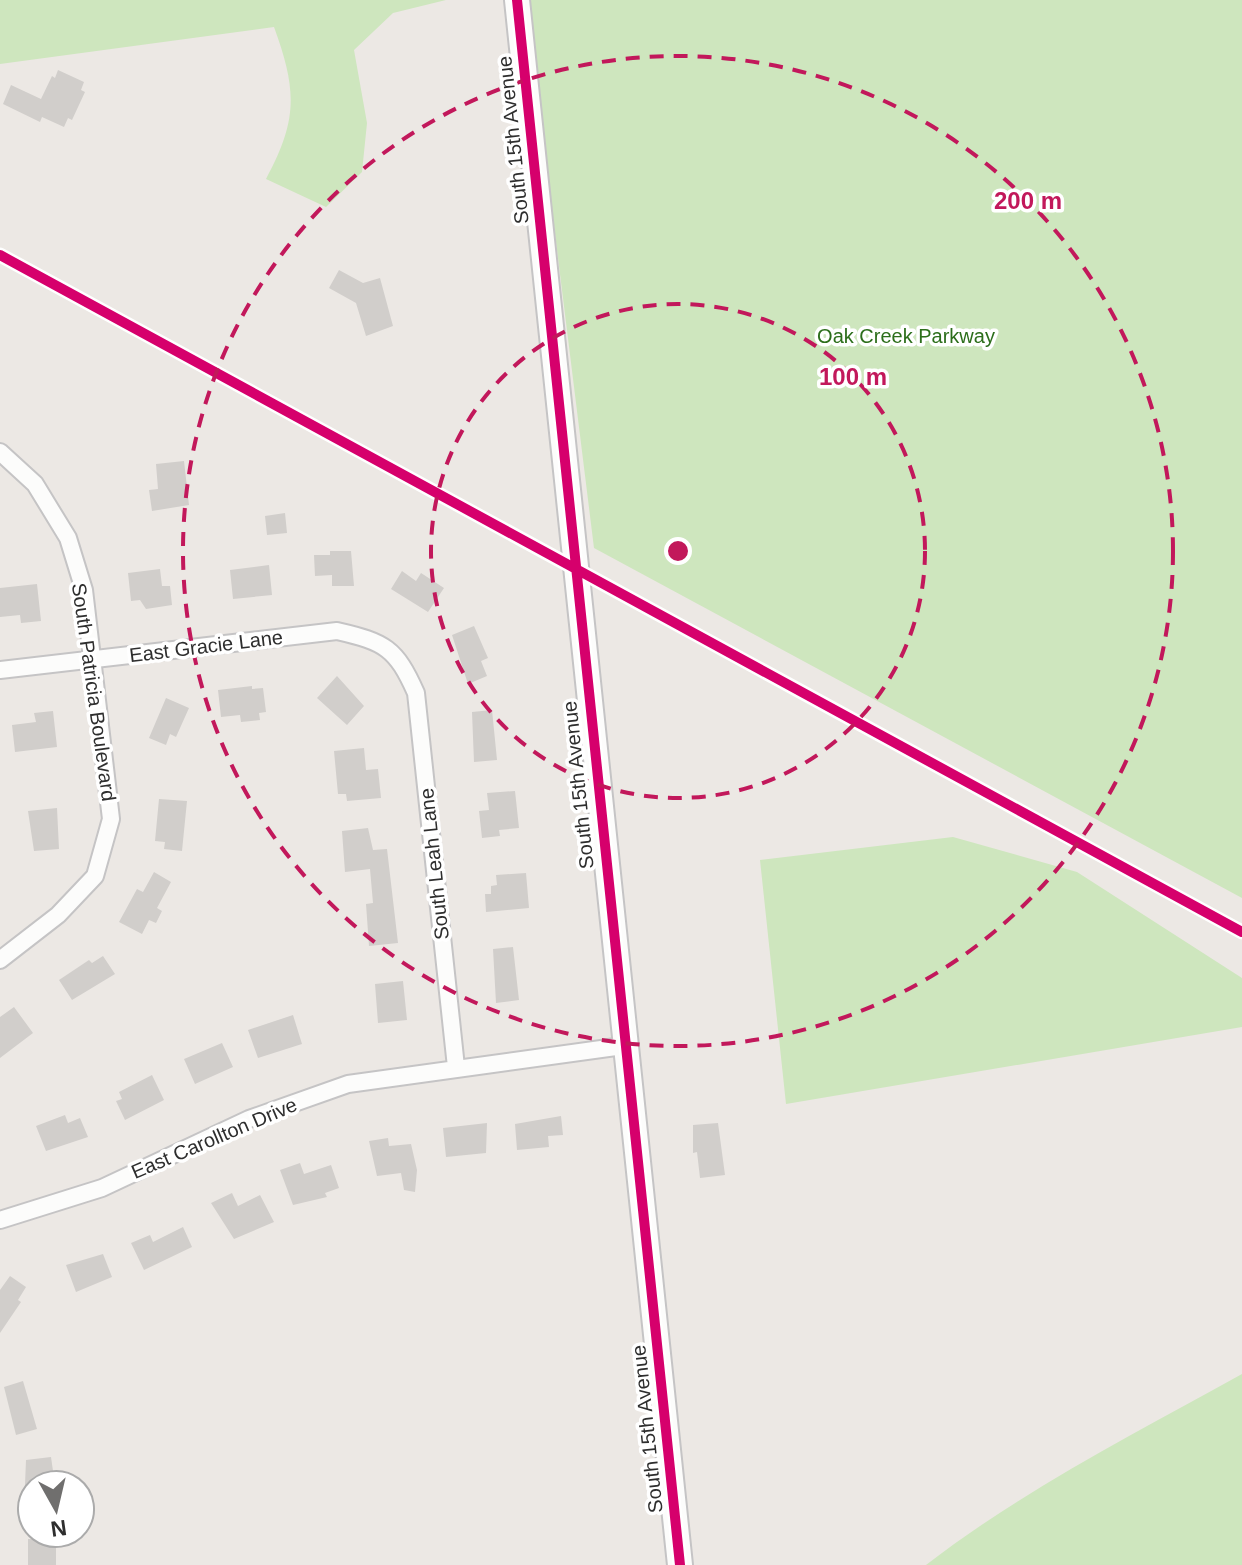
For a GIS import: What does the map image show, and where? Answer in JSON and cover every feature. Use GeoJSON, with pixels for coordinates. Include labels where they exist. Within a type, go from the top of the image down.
{"type":"FeatureCollection","features":[{"type":"Feature","properties":{"kind":"street","name":"South 15th Avenue"},"geometry":{"type":"LineString","coordinates":[[517,0],[623,1046],[680,1565]]}},
{"type":"Feature","properties":{"kind":"street","name":"South Patricia Boulevard"},"geometry":{"type":"LineString","coordinates":[[0,452],[35,484],[68,538],[84,590],[111,819],[95,876],[58,915],[0,960]]}},
{"type":"Feature","properties":{"kind":"street","name":"East Gracie Lane"},"geometry":{"type":"LineString","coordinates":[[0,670],[337,631],[375,639],[403,663]]}},
{"type":"Feature","properties":{"kind":"street","name":"South Leah Lane"},"geometry":{"type":"LineString","coordinates":[[403,663],[416,693],[456,1067]]}},
{"type":"Feature","properties":{"kind":"street","name":"East Carollton Drive"},"geometry":{"type":"LineString","coordinates":[[0,1220],[102,1188],[249,1119],[348,1084],[623,1046]]}},
{"type":"Feature","properties":{"kind":"green space"},"geometry":{"type":"Polygon","coordinates":[[[0,0],[446,0],[393,13],[354,50],[367,123],[362,172],[326,207],[266,179],[284,139],[291,104],[287,69],[274,27],[0,64],[0,0]]]}},
{"type":"Feature","properties":{"kind":"green space","name":"Oak Creek Parkway"},"geometry":{"type":"Polygon","coordinates":[[[526,0],[1242,0],[1242,898],[594,548],[526,0]]]}},
{"type":"Feature","properties":{"kind":"green space"},"geometry":{"type":"Polygon","coordinates":[[[953,837],[1077,872],[1242,978],[1242,1027],[786,1104],[760,860],[953,837]]]}},
{"type":"Feature","properties":{"kind":"green space"},"geometry":{"type":"Polygon","coordinates":[[[1242,1374],[1242,1565],[926,1565],[1041,1487],[1242,1374]]]}},
{"type":"Feature","properties":{"kind":"building"},"geometry":{"type":"Polygon","coordinates":[[[58,70],[84,82],[81,90],[85,92],[72,120],[68,118],[64,127],[42,117],[40,122],[3,104],[11,85],[41,99],[58,70]]]}},
{"type":"Feature","properties":{"kind":"building"},"geometry":{"type":"Polygon","coordinates":[[[339,270],[363,283],[380,278],[393,326],[366,336],[356,303],[329,288],[339,270]]]}},
{"type":"Feature","properties":{"kind":"building"},"geometry":{"type":"Polygon","coordinates":[[[184,461],[189,505],[152,511],[149,490],[158,489],[156,464],[184,461]]]}},
{"type":"Feature","properties":{"kind":"building"},"geometry":{"type":"Polygon","coordinates":[[[285,513],[287,533],[267,535],[265,516],[285,513]]]}},
{"type":"Feature","properties":{"kind":"building"},"geometry":{"type":"Polygon","coordinates":[[[330,551],[351,551],[354,586],[332,586],[332,575],[315,576],[314,555],[330,555],[330,551]]]}},
{"type":"Feature","properties":{"kind":"building"},"geometry":{"type":"Polygon","coordinates":[[[269,565],[272,595],[233,599],[230,570],[269,565]]]}},
{"type":"Feature","properties":{"kind":"building"},"geometry":{"type":"Polygon","coordinates":[[[160,569],[162,586],[170,586],[172,605],[146,609],[140,600],[131,601],[128,573],[160,569]]]}},
{"type":"Feature","properties":{"kind":"building"},"geometry":{"type":"Polygon","coordinates":[[[402,571],[416,581],[421,573],[444,588],[428,612],[391,589],[402,571]]]}},
{"type":"Feature","properties":{"kind":"building"},"geometry":{"type":"Polygon","coordinates":[[[37,584],[41,621],[21,623],[20,615],[0,617],[0,588],[37,584]]]}},
{"type":"Feature","properties":{"kind":"building"},"geometry":{"type":"Polygon","coordinates":[[[474,626],[488,658],[481,661],[487,676],[468,684],[452,635],[474,626]]]}},
{"type":"Feature","properties":{"kind":"building"},"geometry":{"type":"Polygon","coordinates":[[[337,676],[364,706],[347,725],[317,698],[337,676]]]}},
{"type":"Feature","properties":{"kind":"building"},"geometry":{"type":"Polygon","coordinates":[[[252,686],[252,689],[263,688],[266,712],[259,713],[260,720],[241,722],[240,715],[221,717],[218,690],[252,686]]]}},
{"type":"Feature","properties":{"kind":"building"},"geometry":{"type":"Polygon","coordinates":[[[166,698],[189,708],[176,737],[170,734],[166,745],[149,738],[166,698]]]}},
{"type":"Feature","properties":{"kind":"building"},"geometry":{"type":"Polygon","coordinates":[[[492,710],[497,760],[474,762],[472,712],[492,710]]]}},
{"type":"Feature","properties":{"kind":"building"},"geometry":{"type":"Polygon","coordinates":[[[53,711],[57,747],[15,752],[12,725],[36,722],[34,713],[53,711]]]}},
{"type":"Feature","properties":{"kind":"building"},"geometry":{"type":"Polygon","coordinates":[[[364,748],[366,770],[378,769],[381,798],[347,801],[346,794],[338,794],[334,751],[364,748]]]}},
{"type":"Feature","properties":{"kind":"building"},"geometry":{"type":"Polygon","coordinates":[[[515,791],[519,828],[499,830],[500,836],[482,838],[479,811],[489,810],[487,793],[515,791]]]}},
{"type":"Feature","properties":{"kind":"building"},"geometry":{"type":"Polygon","coordinates":[[[159,799],[187,801],[182,851],[164,849],[165,842],[155,841],[159,799]]]}},
{"type":"Feature","properties":{"kind":"building"},"geometry":{"type":"Polygon","coordinates":[[[57,808],[59,849],[34,851],[28,811],[57,808]]]}},
{"type":"Feature","properties":{"kind":"building"},"geometry":{"type":"Polygon","coordinates":[[[368,828],[373,850],[387,849],[398,943],[369,946],[366,904],[373,903],[370,869],[345,872],[342,831],[368,828]]]}},
{"type":"Feature","properties":{"kind":"building"},"geometry":{"type":"Polygon","coordinates":[[[154,872],[171,882],[157,908],[162,911],[156,923],[149,920],[142,934],[119,922],[137,889],[143,892],[154,872]]]}},
{"type":"Feature","properties":{"kind":"building"},"geometry":{"type":"Polygon","coordinates":[[[526,873],[529,908],[486,912],[485,894],[491,894],[491,886],[497,885],[496,875],[526,873]]]}},
{"type":"Feature","properties":{"kind":"building"},"geometry":{"type":"Polygon","coordinates":[[[513,947],[519,1000],[496,1003],[493,949],[513,947]]]}},
{"type":"Feature","properties":{"kind":"building"},"geometry":{"type":"Polygon","coordinates":[[[103,956],[115,974],[72,1000],[59,980],[89,960],[92,963],[103,956]]]}},
{"type":"Feature","properties":{"kind":"building"},"geometry":{"type":"Polygon","coordinates":[[[403,981],[407,1020],[378,1023],[375,984],[403,981]]]}},
{"type":"Feature","properties":{"kind":"building"},"geometry":{"type":"Polygon","coordinates":[[[14,1007],[33,1033],[0,1058],[0,1017],[14,1007]]]}},
{"type":"Feature","properties":{"kind":"building"},"geometry":{"type":"Polygon","coordinates":[[[293,1015],[302,1044],[258,1058],[248,1030],[293,1015]]]}},
{"type":"Feature","properties":{"kind":"building"},"geometry":{"type":"Polygon","coordinates":[[[222,1043],[233,1067],[195,1084],[184,1059],[222,1043]]]}},
{"type":"Feature","properties":{"kind":"building"},"geometry":{"type":"Polygon","coordinates":[[[152,1075],[164,1100],[125,1120],[116,1101],[122,1099],[119,1092],[152,1075]]]}},
{"type":"Feature","properties":{"kind":"building"},"geometry":{"type":"Polygon","coordinates":[[[65,1115],[68,1123],[80,1118],[88,1137],[46,1151],[36,1126],[65,1115]]]}},
{"type":"Feature","properties":{"kind":"building"},"geometry":{"type":"Polygon","coordinates":[[[561,1116],[563,1135],[548,1136],[549,1147],[517,1150],[515,1124],[561,1116]]]}},
{"type":"Feature","properties":{"kind":"building"},"geometry":{"type":"Polygon","coordinates":[[[487,1123],[486,1153],[446,1157],[443,1128],[487,1123]]]}},
{"type":"Feature","properties":{"kind":"building"},"geometry":{"type":"Polygon","coordinates":[[[718,1123],[725,1175],[700,1178],[697,1152],[693,1153],[693,1125],[718,1123]]]}},
{"type":"Feature","properties":{"kind":"building"},"geometry":{"type":"Polygon","coordinates":[[[388,1138],[389,1146],[411,1144],[417,1170],[415,1192],[404,1190],[401,1173],[377,1176],[369,1141],[388,1138]]]}},
{"type":"Feature","properties":{"kind":"building"},"geometry":{"type":"Polygon","coordinates":[[[300,1163],[304,1174],[331,1165],[339,1188],[325,1193],[327,1197],[293,1205],[280,1170],[300,1163]]]}},
{"type":"Feature","properties":{"kind":"building"},"geometry":{"type":"Polygon","coordinates":[[[232,1193],[238,1206],[260,1195],[274,1222],[234,1239],[211,1203],[232,1193]]]}},
{"type":"Feature","properties":{"kind":"building"},"geometry":{"type":"Polygon","coordinates":[[[183,1227],[192,1247],[144,1270],[131,1243],[150,1235],[153,1242],[183,1227]]]}},
{"type":"Feature","properties":{"kind":"building"},"geometry":{"type":"Polygon","coordinates":[[[103,1254],[112,1277],[76,1292],[66,1265],[103,1254]]]}},
{"type":"Feature","properties":{"kind":"building"},"geometry":{"type":"Polygon","coordinates":[[[10,1276],[26,1287],[18,1300],[21,1302],[0,1333],[0,1290],[10,1276]]]}},
{"type":"Feature","properties":{"kind":"building"},"geometry":{"type":"Polygon","coordinates":[[[23,1381],[37,1429],[16,1435],[4,1387],[23,1381]]]}},
{"type":"Feature","properties":{"kind":"building"},"geometry":{"type":"Polygon","coordinates":[[[51,1457],[53,1469],[26,1469],[26,1460],[51,1457]]]}},
{"type":"Feature","properties":{"kind":"building"},"geometry":{"type":"Polygon","coordinates":[[[28,1549],[56,1549],[56,1565],[28,1565],[28,1549]]]}},
{"type":"Feature","properties":{"kind":"cycle path"},"geometry":{"type":"LineString","coordinates":[[517,0],[680,1565]]}},
{"type":"Feature","properties":{"kind":"cycle path"},"geometry":{"type":"LineString","coordinates":[[0,255],[1242,932]]}}]}
